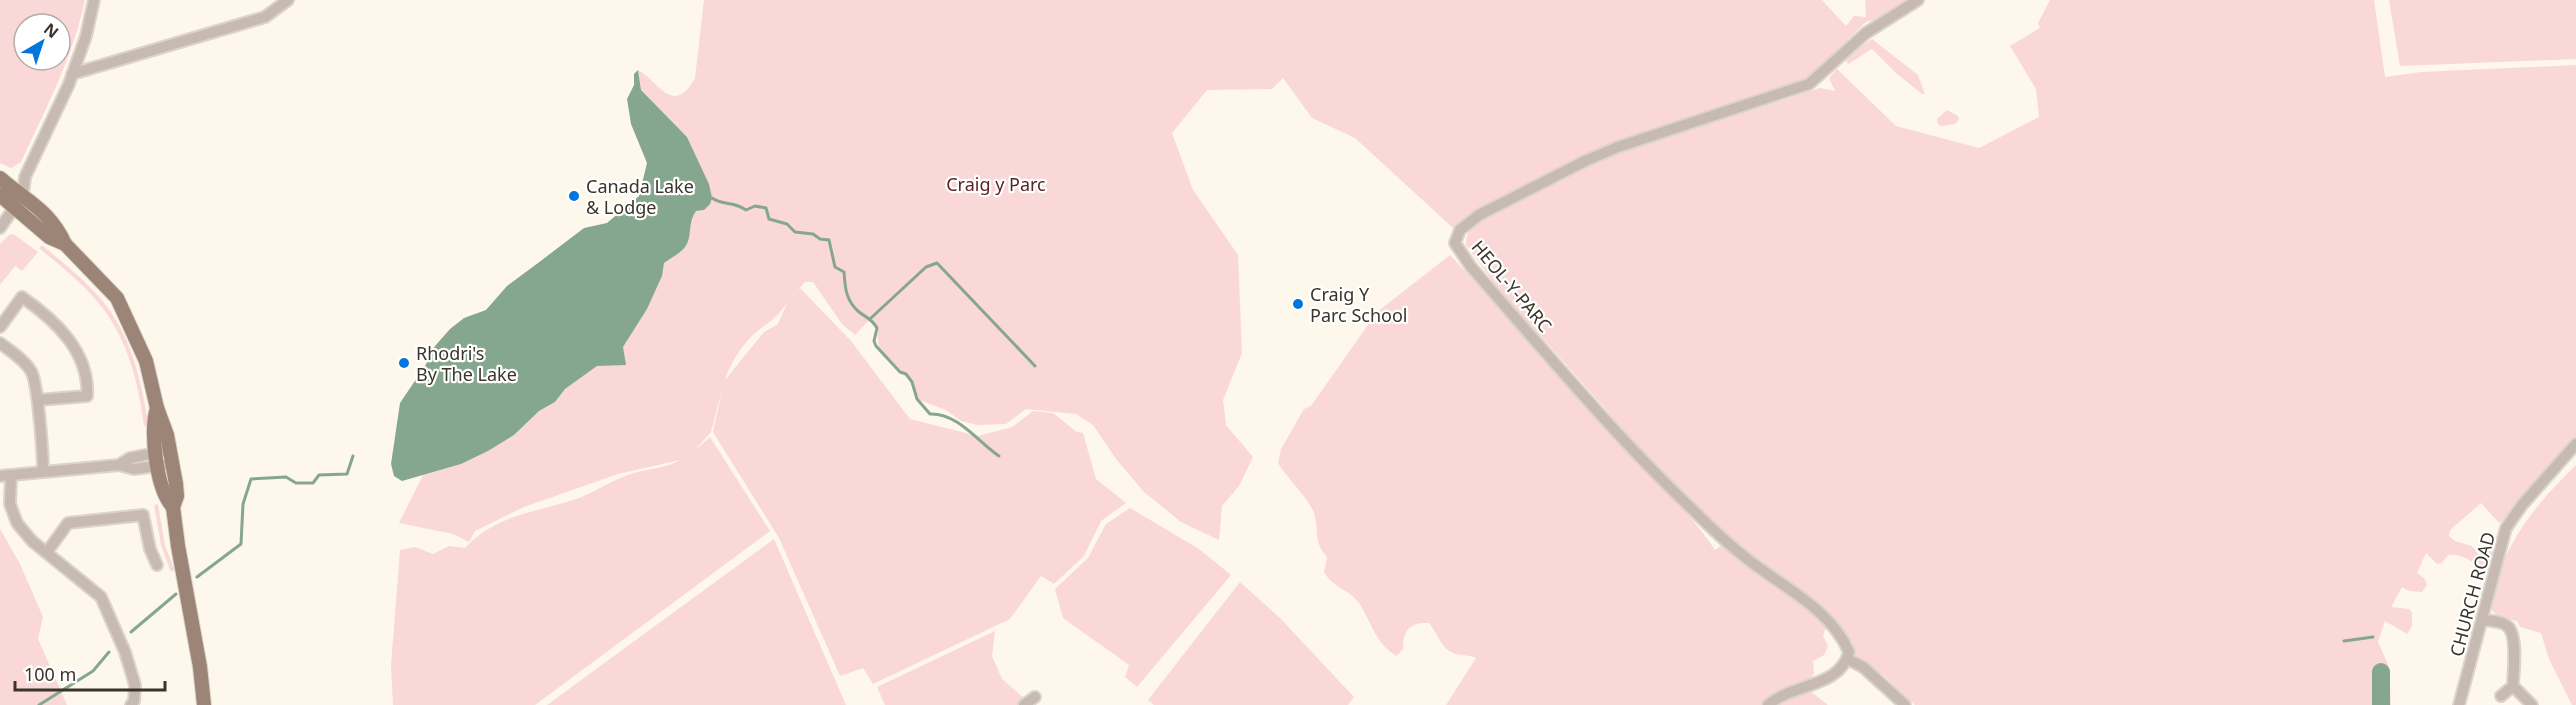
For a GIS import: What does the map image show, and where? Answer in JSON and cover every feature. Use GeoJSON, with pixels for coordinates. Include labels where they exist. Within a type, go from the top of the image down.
{"type":"FeatureCollection","features":[{"type":"Feature","properties":{"kind":"main road"},"geometry":{"type":"LineString","coordinates":[[0,178],[15,207],[49,237],[65,244],[95,273],[122,308],[146,361],[157,408],[154,420],[177,496],[173,507],[200,667],[204,705]]}},
{"type":"Feature","properties":{"kind":"main road"},"geometry":{"type":"LineString","coordinates":[[8,196],[57,226],[65,244]]}},
{"type":"Feature","properties":{"kind":"street"},"geometry":{"type":"LineString","coordinates":[[8,196],[25,177],[72,74],[86,36],[94,0]]}},
{"type":"Feature","properties":{"kind":"street"},"geometry":{"type":"LineString","coordinates":[[72,74],[265,17],[288,0]]}},
{"type":"Feature","properties":{"kind":"street","name":"HEOL-Y-PARC"},"geometry":{"type":"LineString","coordinates":[[1848,659],[1849,652],[1836,629],[1810,604],[1743,556],[1689,507],[1596,411],[1471,267],[1455,243],[1460,230],[1479,215],[1585,161],[1628,144],[1809,84],[1866,33],[1918,0]]}},
{"type":"Feature","properties":{"kind":"street"},"geometry":{"type":"LineString","coordinates":[[0,228],[15,207]]}},
{"type":"Feature","properties":{"kind":"street"},"geometry":{"type":"LineString","coordinates":[[0,327],[22,297],[42,310],[63,330],[88,373],[87,396],[38,400]]}},
{"type":"Feature","properties":{"kind":"street"},"geometry":{"type":"LineString","coordinates":[[0,343],[20,358],[32,372],[38,400],[43,472]]}},
{"type":"Feature","properties":{"kind":"street","name":"CHURCH ROAD"},"geometry":{"type":"LineString","coordinates":[[2459,705],[2506,528],[2522,505],[2576,444]]}},
{"type":"Feature","properties":{"kind":"street"},"geometry":{"type":"LineString","coordinates":[[131,705],[134,701],[135,685],[101,597],[32,541],[17,523],[10,504],[5,476],[119,465],[130,458],[164,458]]}},
{"type":"Feature","properties":{"kind":"street"},"geometry":{"type":"LineString","coordinates":[[47,552],[68,523],[143,515],[150,549],[157,565]]}},
{"type":"Feature","properties":{"kind":"street"},"geometry":{"type":"LineString","coordinates":[[2483,620],[2505,624],[2512,632],[2513,686],[2532,705]]}},
{"type":"Feature","properties":{"kind":"street"},"geometry":{"type":"LineString","coordinates":[[1768,705],[1776,698],[1795,689],[1831,677],[1848,659],[1863,667],[1905,705]]}},
{"type":"Feature","properties":{"kind":"street"},"geometry":{"type":"LineString","coordinates":[[2501,696],[2513,686]]}},
{"type":"Feature","properties":{"kind":"street"},"geometry":{"type":"LineString","coordinates":[[1024,705],[1035,697]]}},
{"type":"Feature","properties":{"kind":"green space"},"geometry":{"type":"Polygon","coordinates":[[[0,0],[85,0],[72,45],[72,12],[12,12],[12,72],[62,72],[21,162],[11,168],[0,163],[0,0]]]}},
{"type":"Feature","properties":{"kind":"green space","name":"Craig y Parc"},"geometry":{"type":"Polygon","coordinates":[[[704,0],[1822,0],[1846,26],[1854,16],[1866,17],[1865,0],[1913,0],[1903,3],[1880,18],[1866,22],[1810,76],[1794,87],[1649,132],[1478,211],[1453,228],[1355,138],[1312,118],[1283,78],[1272,89],[1207,90],[1172,133],[1193,190],[1238,255],[1242,353],[1223,400],[1226,425],[1253,457],[1239,486],[1222,506],[1219,540],[1181,522],[1144,492],[1116,459],[1093,425],[1076,414],[1026,409],[1006,424],[978,425],[961,421],[946,410],[919,400],[911,380],[882,354],[879,348],[878,328],[871,318],[855,335],[842,324],[813,282],[805,282],[793,295],[800,288],[851,341],[910,419],[978,436],[1012,427],[1033,411],[1053,413],[1077,432],[1083,433],[1096,479],[1126,503],[1101,521],[1084,556],[1054,584],[1041,576],[1010,619],[873,684],[863,668],[840,676],[779,538],[713,432],[723,386],[711,432],[694,451],[710,437],[770,531],[535,705],[393,705],[391,665],[400,550],[415,547],[433,554],[449,546],[465,548],[489,528],[515,516],[580,497],[631,474],[680,460],[618,474],[524,507],[475,531],[469,542],[453,534],[399,523],[423,475],[461,464],[488,451],[514,435],[539,411],[555,402],[565,389],[597,366],[613,364],[650,303],[664,263],[687,244],[696,211],[704,210],[709,184],[687,137],[641,90],[638,70],[673,96],[680,95],[687,90],[695,78],[704,0]],[[787,303],[775,318],[744,345],[730,366],[725,380],[764,332],[778,324],[787,303]]]}},
{"type":"Feature","properties":{"kind":"green space"},"geometry":{"type":"Polygon","coordinates":[[[2050,0],[2374,0],[2385,77],[2421,72],[2576,65],[2576,453],[2532,503],[2499,523],[2481,503],[2450,530],[2449,536],[2455,541],[2472,546],[2482,558],[2489,550],[2498,555],[2493,573],[2466,558],[2454,555],[2448,555],[2442,563],[2437,564],[2426,553],[2417,573],[2425,579],[2427,585],[2422,592],[2409,591],[2402,587],[2391,607],[2409,609],[2412,612],[2412,626],[2407,634],[2385,621],[2378,642],[2389,667],[2391,705],[1915,705],[1882,674],[1854,657],[1853,643],[1823,608],[1735,542],[1647,456],[1548,344],[1511,306],[1466,245],[1469,232],[1485,216],[1605,158],[1820,88],[1835,91],[1829,78],[1837,69],[1896,126],[1979,148],[2039,117],[2036,89],[2010,46],[2040,28],[2038,23],[2050,0]]]}},
{"type":"Feature","properties":{"kind":"green space"},"geometry":{"type":"Polygon","coordinates":[[[2389,0],[2576,0],[2576,59],[2400,66],[2389,0]]]}},
{"type":"Feature","properties":{"kind":"green space"},"geometry":{"type":"Polygon","coordinates":[[[1872,39],[1918,75],[1925,94],[1896,73],[1872,49],[1848,64],[1846,61],[1854,51],[1872,39]]]}},
{"type":"Feature","properties":{"kind":"green space"},"geometry":{"type":"Polygon","coordinates":[[[1947,110],[1959,119],[1955,124],[1941,126],[1937,119],[1947,110]]]}},
{"type":"Feature","properties":{"kind":"green space"},"geometry":{"type":"Polygon","coordinates":[[[10,234],[15,235],[38,252],[22,271],[15,266],[0,285],[0,244],[10,234]]]}},
{"type":"Feature","properties":{"kind":"green space"},"geometry":{"type":"Polygon","coordinates":[[[42,245],[72,270],[111,312],[134,360],[149,429],[144,425],[130,360],[116,329],[97,301],[39,248],[42,245]]]}},
{"type":"Feature","properties":{"kind":"green space"},"geometry":{"type":"Polygon","coordinates":[[[1450,255],[1599,422],[1675,499],[1715,550],[1722,545],[1792,596],[1827,625],[1823,635],[1828,646],[1824,655],[1813,661],[1814,673],[1805,687],[1828,705],[1446,705],[1476,658],[1449,651],[1429,623],[1417,624],[1409,628],[1404,637],[1403,649],[1397,656],[1384,646],[1355,598],[1332,582],[1324,572],[1327,557],[1319,545],[1312,508],[1278,463],[1281,449],[1304,409],[1311,406],[1377,312],[1450,255]]]}},
{"type":"Feature","properties":{"kind":"green space"},"geometry":{"type":"Polygon","coordinates":[[[2576,465],[2576,705],[2572,705],[2549,659],[2541,633],[2520,627],[2517,621],[2496,615],[2491,604],[2500,569],[2517,536],[2538,506],[2576,465]]]}},
{"type":"Feature","properties":{"kind":"green space"},"geometry":{"type":"Polygon","coordinates":[[[158,504],[165,546],[174,568],[173,572],[170,570],[161,545],[154,505],[158,504]]]}},
{"type":"Feature","properties":{"kind":"green space"},"geometry":{"type":"Polygon","coordinates":[[[1130,508],[1199,549],[1231,575],[1137,687],[1125,677],[1129,665],[1063,618],[1055,589],[1088,558],[1106,524],[1130,508]]]}},
{"type":"Feature","properties":{"kind":"green space"},"geometry":{"type":"Polygon","coordinates":[[[0,529],[20,564],[43,617],[38,639],[67,705],[0,705],[0,529]]]}},
{"type":"Feature","properties":{"kind":"green space"},"geometry":{"type":"Polygon","coordinates":[[[774,539],[846,705],[547,705],[774,539]]]}},
{"type":"Feature","properties":{"kind":"green space"},"geometry":{"type":"Polygon","coordinates":[[[1240,582],[1280,618],[1354,697],[1348,705],[1154,705],[1148,700],[1240,582]]]}},
{"type":"Feature","properties":{"kind":"green space"},"geometry":{"type":"Polygon","coordinates":[[[995,631],[992,656],[1002,679],[1032,705],[885,705],[877,687],[995,631]]]}},
{"type":"Feature","properties":{"kind":"shaded area"},"geometry":{"type":"Polygon","coordinates":[[[638,70],[641,90],[687,137],[709,184],[712,198],[704,210],[696,211],[685,247],[664,263],[662,276],[647,309],[623,347],[626,365],[597,366],[565,389],[555,402],[539,411],[514,435],[488,451],[461,464],[402,481],[394,476],[391,464],[400,403],[425,366],[435,346],[450,329],[464,318],[486,310],[507,286],[584,228],[607,223],[639,196],[647,163],[631,124],[627,99],[634,85],[634,74],[638,70]]]}},
{"type":"Feature","properties":{"kind":"waterway"},"geometry":{"type":"LineString","coordinates":[[712,198],[746,210],[755,206],[766,208],[769,219],[787,224],[795,232],[813,234],[820,239],[829,240],[835,267],[844,272],[851,303],[875,325],[877,328],[874,341],[876,346],[900,372],[906,374],[912,382],[917,399],[930,414],[950,418],[959,423],[999,456]]}},
{"type":"Feature","properties":{"kind":"waterway"},"geometry":{"type":"LineString","coordinates":[[871,318],[926,267],[937,263],[1035,366]]}},
{"type":"Feature","properties":{"kind":"waterway"},"geometry":{"type":"LineString","coordinates":[[197,577],[241,544],[243,504],[251,479],[286,477],[296,483],[313,483],[319,475],[347,474],[353,456]]}},
{"type":"Feature","properties":{"kind":"waterway"},"geometry":{"type":"LineString","coordinates":[[131,632],[176,594]]}},
{"type":"Feature","properties":{"kind":"waterway"},"geometry":{"type":"LineString","coordinates":[[2344,641],[2373,637]]}},
{"type":"Feature","properties":{"kind":"waterway"},"geometry":{"type":"LineString","coordinates":[[39,705],[93,671],[109,652]]}},
{"type":"Feature","properties":{"kind":"waterway"},"geometry":{"type":"LineString","coordinates":[[2381,672],[2381,705]]}},
{"type":"Feature","properties":{"kind":"place","name":"Canada Lake & Lodge"},"geometry":{"type":"Point","coordinates":[574,196]}},
{"type":"Feature","properties":{"kind":"place","name":"Craig Y Parc School"},"geometry":{"type":"Point","coordinates":[1298,304]}},
{"type":"Feature","properties":{"kind":"place","name":"Rhodri's By The Lake"},"geometry":{"type":"Point","coordinates":[404,363]}}]}
